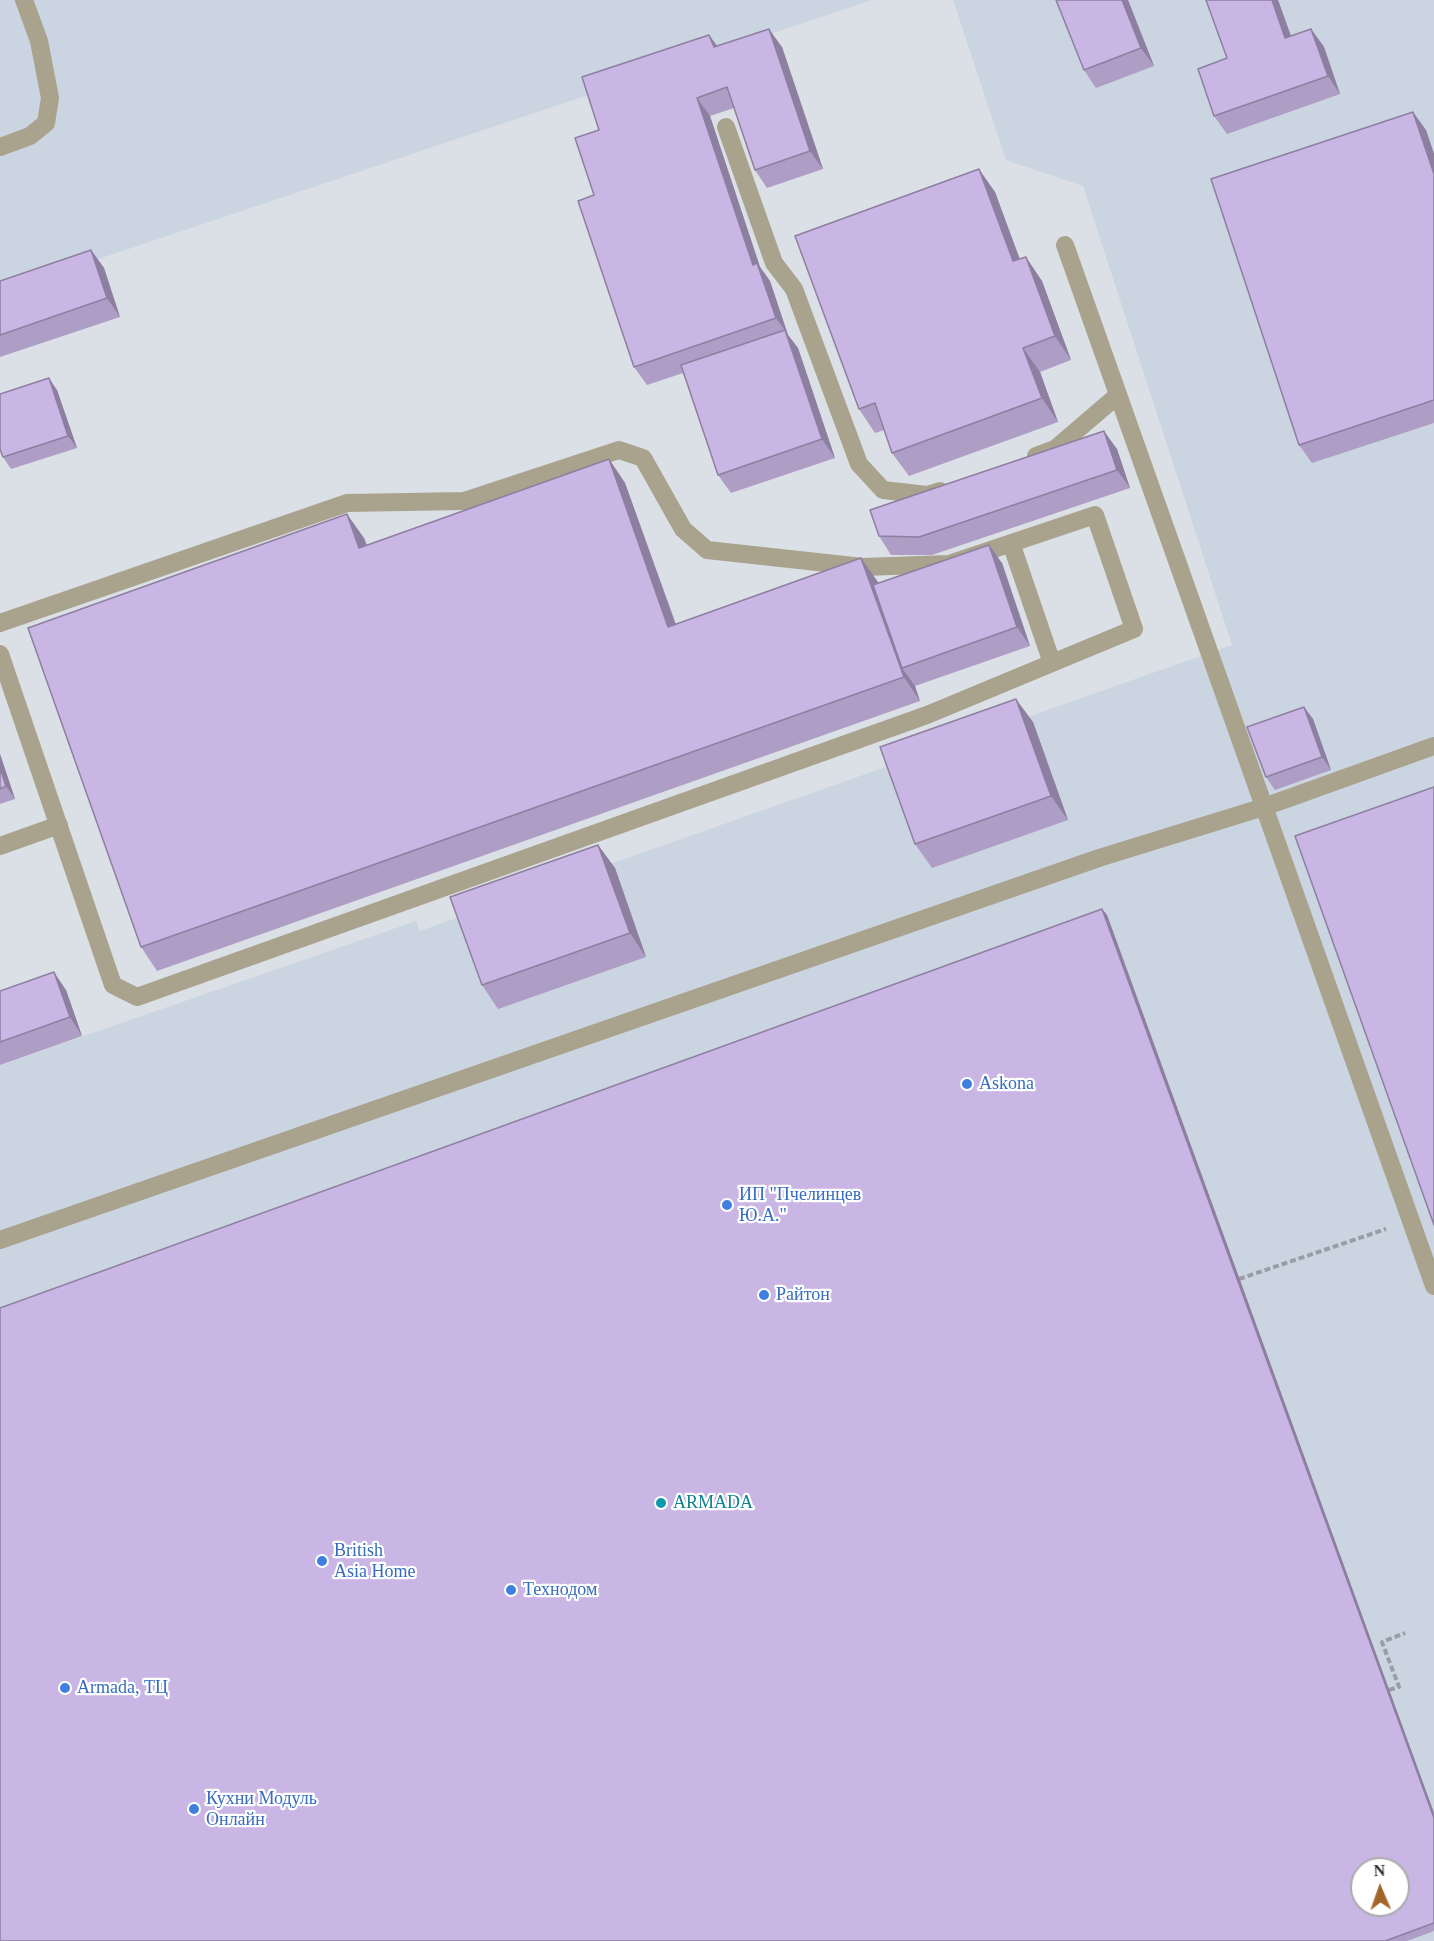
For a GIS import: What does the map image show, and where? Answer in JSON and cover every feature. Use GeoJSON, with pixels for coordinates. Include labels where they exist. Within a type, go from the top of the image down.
{"type":"FeatureCollection","features":[{"type":"Feature","properties":{"kind":"lane"},"geometry":{"type":"LineString","coordinates":[[0,147],[30,136],[46,123],[49,106],[50,98],[39,41],[24,0]]}},
{"type":"Feature","properties":{"kind":"lane"},"geometry":{"type":"LineString","coordinates":[[726,127],[774,263],[794,289],[859,464],[883,490],[927,495],[959,484]]}},
{"type":"Feature","properties":{"kind":"lane"},"geometry":{"type":"LineString","coordinates":[[1065,245],[1434,1286]]}},
{"type":"Feature","properties":{"kind":"lane"},"geometry":{"type":"LineString","coordinates":[[1023,461],[1055,449],[1118,395]]}},
{"type":"Feature","properties":{"kind":"lane"},"geometry":{"type":"LineString","coordinates":[[0,623],[347,502],[464,501],[619,450],[643,458],[683,529],[707,550],[863,567],[949,564],[1095,515],[1134,629],[927,716],[137,997],[113,985],[0,654]]}},
{"type":"Feature","properties":{"kind":"lane"},"geometry":{"type":"LineString","coordinates":[[1011,543],[1052,663]]}},
{"type":"Feature","properties":{"kind":"lane"},"geometry":{"type":"LineString","coordinates":[[0,1240],[1099,858],[1264,807],[1434,746]]}},
{"type":"Feature","properties":{"kind":"lane"},"geometry":{"type":"LineString","coordinates":[[0,846],[59,825]]}},
{"type":"Feature","properties":{"kind":"path"},"geometry":{"type":"LineString","coordinates":[[1239,1279],[1411,1220]]}},
{"type":"Feature","properties":{"kind":"path"},"geometry":{"type":"LineString","coordinates":[[1389,1690],[1399,1687],[1382,1642],[1405,1633]]}},
{"type":"Feature","properties":{"kind":"shaded area"},"geometry":{"type":"Polygon","coordinates":[[[0,0],[872,0],[0,292],[0,0]]]}},
{"type":"Feature","properties":{"kind":"shaded area","name":"ARMADA"},"geometry":{"type":"Polygon","coordinates":[[[953,0],[1434,0],[1434,1941],[0,1941],[0,1065],[416,921],[420,931],[1232,645],[1083,186],[1006,160],[953,0]]]}},
{"type":"Feature","properties":{"kind":"building"},"geometry":{"type":"Polygon","coordinates":[[[1056,0],[1122,0],[1141,48],[1084,70],[1056,0]]]}},
{"type":"Feature","properties":{"kind":"building"},"geometry":{"type":"Polygon","coordinates":[[[1206,0],[1272,0],[1285,38],[1311,29],[1328,76],[1214,116],[1198,69],[1227,58],[1206,0]]]}},
{"type":"Feature","properties":{"kind":"building"},"geometry":{"type":"Polygon","coordinates":[[[769,29],[810,151],[755,170],[727,87],[697,98],[753,265],[757,263],[776,318],[634,367],[578,201],[594,195],[575,138],[599,130],[582,77],[709,35],[714,47],[769,29]]]}},
{"type":"Feature","properties":{"kind":"building"},"geometry":{"type":"Polygon","coordinates":[[[1413,112],[1434,174],[1434,400],[1299,445],[1211,179],[1413,112]]]}},
{"type":"Feature","properties":{"kind":"building"},"geometry":{"type":"Polygon","coordinates":[[[979,169],[1013,261],[1026,257],[1055,336],[1023,348],[1042,398],[892,453],[875,403],[859,409],[795,236],[979,169]]]}},
{"type":"Feature","properties":{"kind":"building"},"geometry":{"type":"Polygon","coordinates":[[[91,250],[107,298],[0,335],[0,281],[91,250]]]}},
{"type":"Feature","properties":{"kind":"building"},"geometry":{"type":"Polygon","coordinates":[[[785,330],[822,439],[718,475],[681,365],[785,330]]]}},
{"type":"Feature","properties":{"kind":"building"},"geometry":{"type":"Polygon","coordinates":[[[49,378],[68,436],[3,457],[0,449],[0,394],[49,378]]]}},
{"type":"Feature","properties":{"kind":"building"},"geometry":{"type":"Polygon","coordinates":[[[1104,431],[1117,470],[919,537],[879,536],[870,510],[1104,431]]]}},
{"type":"Feature","properties":{"kind":"building"},"geometry":{"type":"Polygon","coordinates":[[[609,459],[668,627],[861,558],[904,677],[141,947],[28,628],[347,514],[359,548],[609,459]]]}},
{"type":"Feature","properties":{"kind":"building"},"geometry":{"type":"Polygon","coordinates":[[[989,545],[1017,627],[902,668],[873,585],[989,545]]]}},
{"type":"Feature","properties":{"kind":"building"},"geometry":{"type":"Polygon","coordinates":[[[1016,699],[1051,796],[915,844],[880,747],[1016,699]]]}},
{"type":"Feature","properties":{"kind":"building"},"geometry":{"type":"Polygon","coordinates":[[[1304,707],[1322,757],[1266,777],[1247,727],[1304,707]]]}},
{"type":"Feature","properties":{"kind":"building"},"geometry":{"type":"Polygon","coordinates":[[[0,768],[6,786],[0,789],[0,768]]]}},
{"type":"Feature","properties":{"kind":"building"},"geometry":{"type":"Polygon","coordinates":[[[1434,787],[1434,1225],[1295,836],[1434,787]]]}},
{"type":"Feature","properties":{"kind":"building"},"geometry":{"type":"Polygon","coordinates":[[[598,845],[630,933],[482,985],[450,897],[598,845]]]}},
{"type":"Feature","properties":{"kind":"building","name":"ARMADA"},"geometry":{"type":"Polygon","coordinates":[[[1102,909],[1434,1818],[1434,1923],[1385,1941],[0,1941],[0,1308],[1102,909]]]}},
{"type":"Feature","properties":{"kind":"building"},"geometry":{"type":"Polygon","coordinates":[[[54,972],[70,1017],[0,1042],[0,991],[54,972]]]}},
{"type":"Feature","properties":{"kind":"place","name":"Askona"},"geometry":{"type":"Point","coordinates":[967,1084]}},
{"type":"Feature","properties":{"kind":"place","name":"ИП \"Пчелинцев Ю.А.\""},"geometry":{"type":"Point","coordinates":[727,1205]}},
{"type":"Feature","properties":{"kind":"place","name":"Райтон"},"geometry":{"type":"Point","coordinates":[764,1295]}},
{"type":"Feature","properties":{"kind":"place","name":"ARMADA"},"geometry":{"type":"Point","coordinates":[661,1503]}},
{"type":"Feature","properties":{"kind":"place","name":"British Asia Home"},"geometry":{"type":"Point","coordinates":[322,1561]}},
{"type":"Feature","properties":{"kind":"place","name":"Технодом"},"geometry":{"type":"Point","coordinates":[511,1590]}},
{"type":"Feature","properties":{"kind":"place","name":"Armada, ТЦ"},"geometry":{"type":"Point","coordinates":[65,1688]}},
{"type":"Feature","properties":{"kind":"place","name":"Кухни Модуль Онлайн"},"geometry":{"type":"Point","coordinates":[194,1809]}}]}
